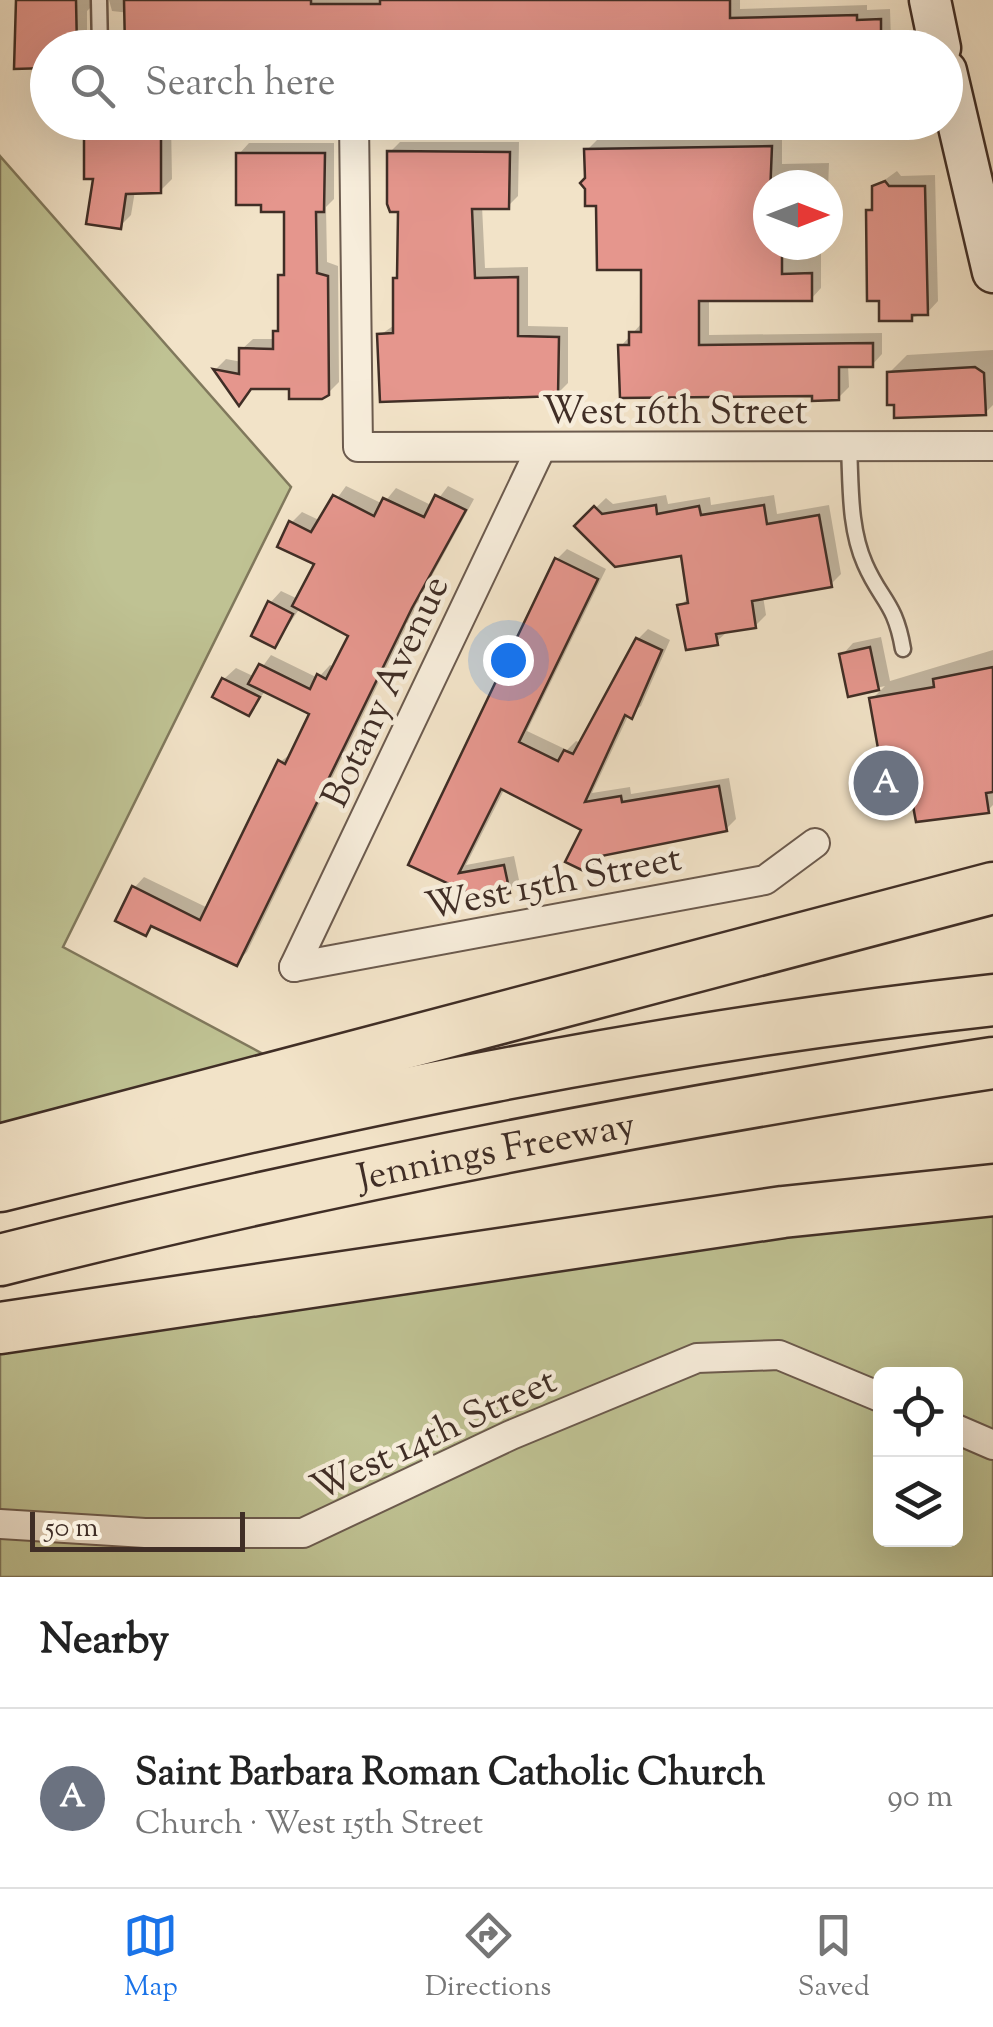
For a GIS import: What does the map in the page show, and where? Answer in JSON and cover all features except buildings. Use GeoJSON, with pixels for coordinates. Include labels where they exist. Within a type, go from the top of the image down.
{"type":"FeatureCollection","features":[{"type":"Feature","properties":{"kind":"highway"},"geometry":{"type":"LineString","coordinates":[[0,1150],[993,888]]}},
{"type":"Feature","properties":{"kind":"highway","name":"Jennings Freeway"},"geometry":{"type":"LineString","coordinates":[[0,1186],[220,1132],[591,1054],[993,1000]]}},
{"type":"Feature","properties":{"kind":"highway","name":"Jennings Freeway"},"geometry":{"type":"LineString","coordinates":[[0,1260],[211,1207],[523,1141],[715,1106],[993,1063]]}},
{"type":"Feature","properties":{"kind":"highway"},"geometry":{"type":"LineString","coordinates":[[0,1328],[783,1212],[993,1190]]}},
{"type":"Feature","properties":{"kind":"main road"},"geometry":{"type":"LineString","coordinates":[[930,0],[936,30]]}},
{"type":"Feature","properties":{"kind":"main road"},"geometry":{"type":"LineString","coordinates":[[961,140],[991,259]]}},
{"type":"Feature","properties":{"kind":"street","name":"West 16th Street"},"geometry":{"type":"LineString","coordinates":[[354,140],[358,448],[993,446]]}},
{"type":"Feature","properties":{"kind":"street","name":"Botany Avenue"},"geometry":{"type":"LineString","coordinates":[[294,967],[541,448]]}},
{"type":"Feature","properties":{"kind":"street","name":"West 15th Street"},"geometry":{"type":"LineString","coordinates":[[294,967],[764,880],[816,844]]}},
{"type":"Feature","properties":{"kind":"street","name":"West 14th Street"},"geometry":{"type":"LineString","coordinates":[[0,1524],[146,1533],[303,1533],[511,1435],[697,1358],[778,1356],[873,1394]]}},
{"type":"Feature","properties":{"kind":"street"},"geometry":{"type":"LineString","coordinates":[[963,1432],[993,1445]]}},
{"type":"Feature","properties":{"kind":"lane"},"geometry":{"type":"LineString","coordinates":[[100,0],[100,30]]}},
{"type":"Feature","properties":{"kind":"lane"},"geometry":{"type":"LineString","coordinates":[[849,447],[859,546],[872,578],[895,611],[903,649]]}},
{"type":"Feature","properties":{"kind":"green space"},"geometry":{"type":"Polygon","coordinates":[[[0,156],[291,487],[63,947],[295,1071],[0,1150],[0,156]]]}},
{"type":"Feature","properties":{"kind":"green space"},"geometry":{"type":"Polygon","coordinates":[[[993,1190],[993,1577],[0,1577],[0,1328],[993,1190]]]}},
{"type":"Feature","properties":{"kind":"place","name":"Saint Barbara Roman Catholic Church"},"geometry":{"type":"Point","coordinates":[886,783]}}]}
